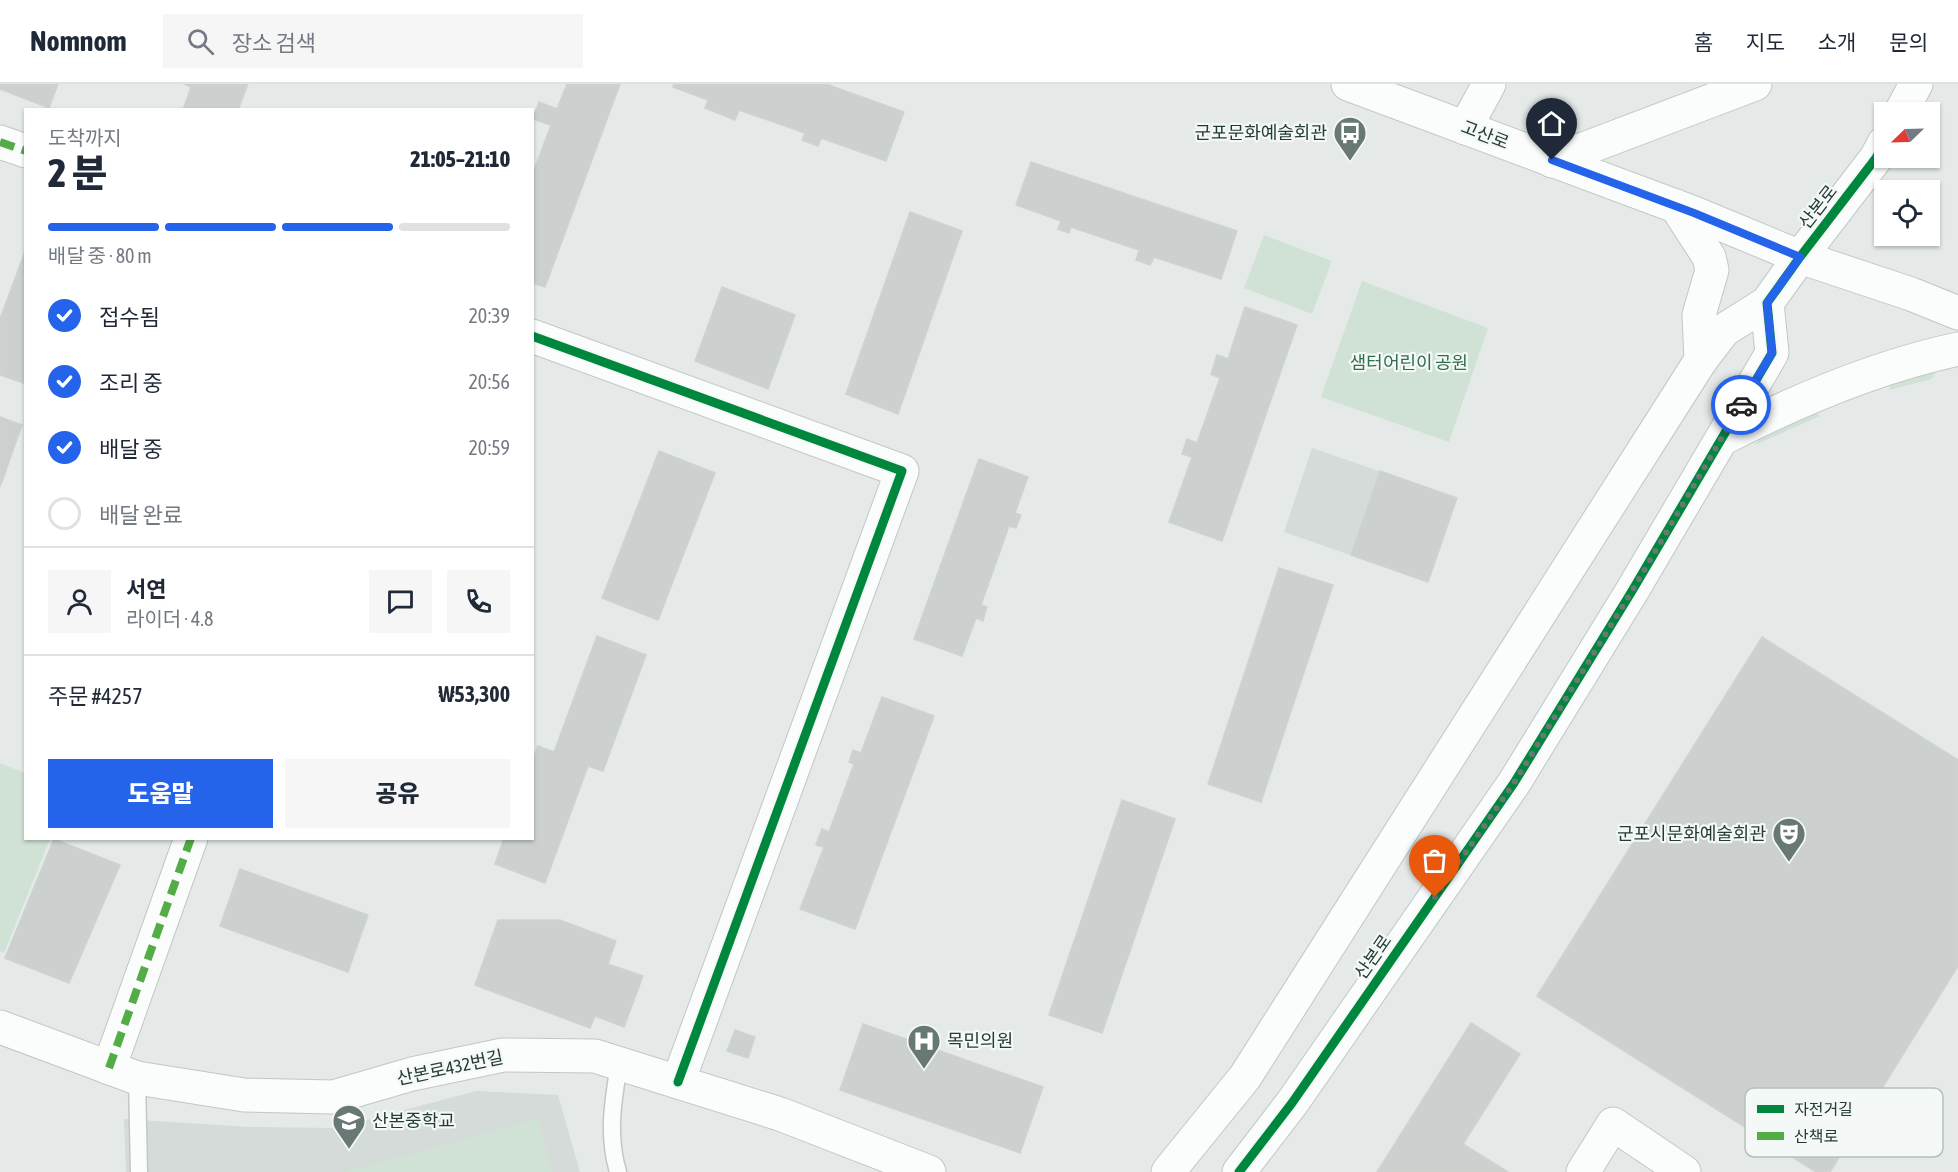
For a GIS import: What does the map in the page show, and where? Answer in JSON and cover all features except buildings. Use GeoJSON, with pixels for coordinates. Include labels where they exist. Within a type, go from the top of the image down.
{"type":"FeatureCollection","features":[{"type":"Feature","properties":{"kind":"street","name":"고산로"},"geometry":{"type":"LineString","coordinates":[[1348,84],[1676,206],[1800,257],[1911,294],[1958,313]]}},
{"type":"Feature","properties":{"kind":"street"},"geometry":{"type":"LineString","coordinates":[[1465,128],[1489,84]]}},
{"type":"Feature","properties":{"kind":"street"},"geometry":{"type":"LineString","coordinates":[[1552,160],[1755,84]]}},
{"type":"Feature","properties":{"kind":"street"},"geometry":{"type":"LineString","coordinates":[[1906,102],[1916,84]]}},
{"type":"Feature","properties":{"kind":"street"},"geometry":{"type":"LineString","coordinates":[[0,142],[24,150]]}},
{"type":"Feature","properties":{"kind":"street","name":"산본로"},"geometry":{"type":"LineString","coordinates":[[1239,1172],[1292,1103],[1514,783],[1772,353],[1767,303],[1874,161]]}},
{"type":"Feature","properties":{"kind":"street"},"geometry":{"type":"LineString","coordinates":[[1676,206],[1709,257],[1712,270],[1699,315],[1701,360]]}},
{"type":"Feature","properties":{"kind":"street"},"geometry":{"type":"LineString","coordinates":[[1168,1172],[1245,1077],[1701,360],[1724,330],[1767,303]]}},
{"type":"Feature","properties":{"kind":"street"},"geometry":{"type":"LineString","coordinates":[[534,337],[902,471],[678,1082]]}},
{"type":"Feature","properties":{"kind":"street"},"geometry":{"type":"LineString","coordinates":[[1722,439],[1768,414],[1823,389],[1958,349]]}},
{"type":"Feature","properties":{"kind":"street"},"geometry":{"type":"LineString","coordinates":[[123,1073],[190,840]]}},
{"type":"Feature","properties":{"kind":"street","name":"산본로432번길"},"geometry":{"type":"LineString","coordinates":[[0,1027],[123,1073],[244,1095],[333,1097],[412,1074],[503,1054],[595,1056],[780,1114],[929,1172]]}},
{"type":"Feature","properties":{"kind":"street"},"geometry":{"type":"LineString","coordinates":[[1582,1172],[1613,1124],[1684,1172]]}},
{"type":"Feature","properties":{"kind":"lane"},"geometry":{"type":"LineString","coordinates":[[618,1172],[613,1153],[611,1120],[619,1064]]}},
{"type":"Feature","properties":{"kind":"lane"},"geometry":{"type":"LineString","coordinates":[[123,1073],[139,1172]]}},
{"type":"Feature","properties":{"kind":"shaded area"},"geometry":{"type":"Polygon","coordinates":[[[1312,448],[1457,498],[1428,582],[1284,532],[1312,448]]]}},
{"type":"Feature","properties":{"kind":"shaded area","name":"산본중학교"},"geometry":{"type":"Polygon","coordinates":[[[476,1091],[558,1095],[580,1172],[126,1172],[124,1119],[250,1127],[337,1128],[476,1091]]]}},
{"type":"Feature","properties":{"kind":"green space"},"geometry":{"type":"Polygon","coordinates":[[[1264,235],[1332,261],[1312,314],[1244,288],[1264,235]]]}},
{"type":"Feature","properties":{"kind":"green space","name":"샘터어린이 공원"},"geometry":{"type":"Polygon","coordinates":[[[1362,281],[1488,328],[1449,442],[1321,397],[1362,281]]]}},
{"type":"Feature","properties":{"kind":"green space"},"geometry":{"type":"Polygon","coordinates":[[[1901,351],[1938,364],[1932,379],[1889,390],[1901,351]]]}},
{"type":"Feature","properties":{"kind":"green space"},"geometry":{"type":"Polygon","coordinates":[[[1787,395],[1805,400],[1820,416],[1755,445],[1787,395]]]}},
{"type":"Feature","properties":{"kind":"green space"},"geometry":{"type":"Polygon","coordinates":[[[0,763],[24,773],[24,840],[50,840],[4,953],[0,951],[0,763]]]}},
{"type":"Feature","properties":{"kind":"green space"},"geometry":{"type":"Polygon","coordinates":[[[538,1119],[552,1172],[344,1172],[538,1119]]]}},
{"type":"Feature","properties":{"kind":"marked path"},"geometry":{"type":"LineString","coordinates":[[0,142],[24,150]]}},
{"type":"Feature","properties":{"kind":"marked path"},"geometry":{"type":"LineString","coordinates":[[109,1068],[190,840]]}},
{"type":"Feature","properties":{"kind":"cycle path"},"geometry":{"type":"LineString","coordinates":[[1239,1172],[1292,1103],[1514,783],[1632,591],[1772,353],[1767,303],[1874,161]]}},
{"type":"Feature","properties":{"kind":"cycle path"},"geometry":{"type":"LineString","coordinates":[[534,337],[902,471],[678,1082]]}},
{"type":"Feature","properties":{"kind":"way so far"},"geometry":{"type":"LineString","coordinates":[[1435,897],[1514,783],[1632,591],[1741,405]]}},
{"type":"Feature","properties":{"kind":"place","name":"군포문화예술회관"},"geometry":{"type":"Point","coordinates":[1350,162]}},
{"type":"Feature","properties":{"kind":"place","name":"군포시문화예술회관"},"geometry":{"type":"Point","coordinates":[1789,863]}},
{"type":"Feature","properties":{"kind":"place","name":"목민의원"},"geometry":{"type":"Point","coordinates":[924,1070]}},
{"type":"Feature","properties":{"kind":"place","name":"산본중학교"},"geometry":{"type":"Point","coordinates":[349,1150]}},
{"type":"Feature","properties":{"kind":"route"},"geometry":{"type":"LineString","coordinates":[[1552,160],[1694,213],[1800,257],[1767,303],[1772,353],[1741,405]]}}]}
